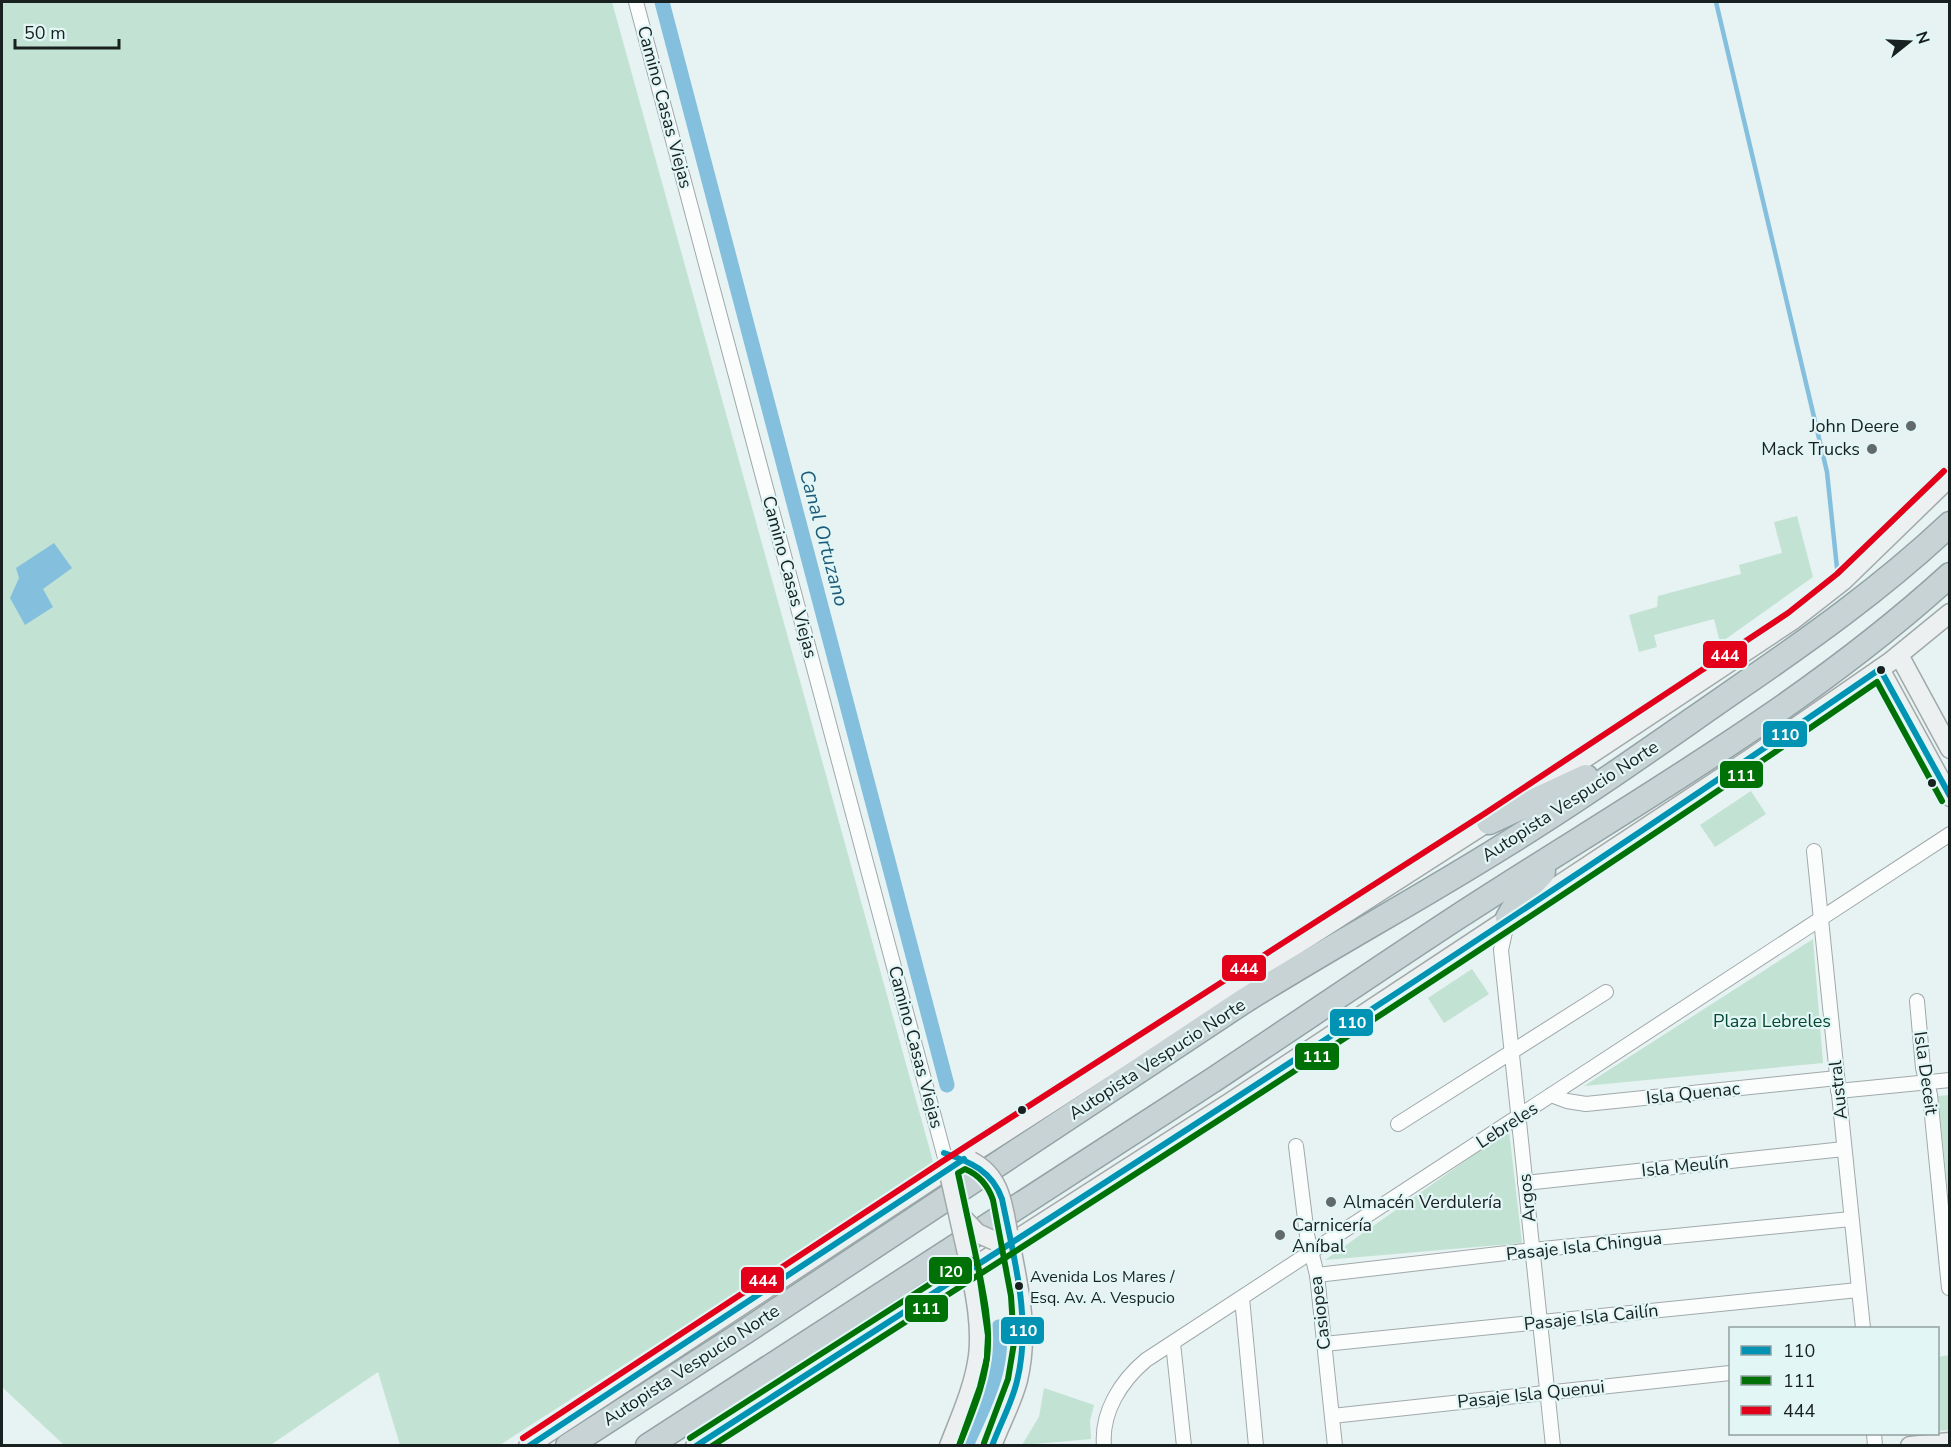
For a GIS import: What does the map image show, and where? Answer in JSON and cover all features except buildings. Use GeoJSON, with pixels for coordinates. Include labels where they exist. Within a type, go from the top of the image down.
{"type":"FeatureCollection","features":[{"type":"Feature","properties":{"kind":"highway","name":"Autopista Vespucio Norte"},"geometry":{"type":"LineString","coordinates":[[568,1446],[1244,1001],[1505,845],[1661,742],[1873,591],[1950,524]]}},
{"type":"Feature","properties":{"kind":"highway","name":"Autopista Vespucio Norte"},"geometry":{"type":"LineString","coordinates":[[648,1446],[1715,752],[1820,681],[1887,629],[1950,575]]}},
{"type":"Feature","properties":{"kind":"highway"},"geometry":{"type":"LineString","coordinates":[[1489,822],[1661,742]]}},
{"type":"Feature","properties":{"kind":"highway"},"geometry":{"type":"LineString","coordinates":[[1508,918],[1521,896],[1534,881],[1582,838]]}},
{"type":"Feature","properties":{"kind":"main road"},"geometry":{"type":"LineString","coordinates":[[528,1446],[956,1164],[1489,822],[1793,620],[1843,580],[1950,477]]}},
{"type":"Feature","properties":{"kind":"main road"},"geometry":{"type":"LineString","coordinates":[[695,1446],[1004,1239],[1232,1101],[1786,734],[1899,655],[1950,613]]}},
{"type":"Feature","properties":{"kind":"main road"},"geometry":{"type":"LineString","coordinates":[[1899,655],[1950,749]]}},
{"type":"Feature","properties":{"kind":"main road"},"geometry":{"type":"LineString","coordinates":[[1880,669],[1950,797]]}},
{"type":"Feature","properties":{"kind":"main road"},"geometry":{"type":"LineString","coordinates":[[949,1446],[971,1385],[978,1357],[979,1335],[958,1213],[956,1164]]}},
{"type":"Feature","properties":{"kind":"main road"},"geometry":{"type":"LineString","coordinates":[[956,1164],[986,1171],[998,1187],[1004,1239],[1022,1304],[1024,1341],[1018,1380],[992,1446]]}},
{"type":"Feature","properties":{"kind":"main road"},"geometry":{"type":"LineString","coordinates":[[958,1213],[977,1233],[1004,1239]]}},
{"type":"Feature","properties":{"kind":"main road"},"geometry":{"type":"LineString","coordinates":[[1910,1446],[1950,1442]]}},
{"type":"Feature","properties":{"kind":"street","name":"Camino Casas Viejas"},"geometry":{"type":"LineString","coordinates":[[636,2],[956,1164]]}},
{"type":"Feature","properties":{"kind":"street","name":"Lebreles"},"geometry":{"type":"LineString","coordinates":[[1104,1446],[1106,1418],[1124,1384],[1138,1367],[1950,834]]}},
{"type":"Feature","properties":{"kind":"street","name":"Austral"},"geometry":{"type":"LineString","coordinates":[[1814,851],[1863,1327]]}},
{"type":"Feature","properties":{"kind":"street","name":"Argos"},"geometry":{"type":"LineString","coordinates":[[1508,918],[1501,950],[1553,1446]]}},
{"type":"Feature","properties":{"kind":"street"},"geometry":{"type":"LineString","coordinates":[[1480,937],[1501,950]]}},
{"type":"Feature","properties":{"kind":"street"},"geometry":{"type":"LineString","coordinates":[[1398,1124],[1606,992]]}},
{"type":"Feature","properties":{"kind":"street","name":"Isla Deceit"},"geometry":{"type":"LineString","coordinates":[[1917,1001],[1923,1068],[1930,1095],[1949,1288]]}},
{"type":"Feature","properties":{"kind":"street","name":"Isla Quenac"},"geometry":{"type":"LineString","coordinates":[[1551,1095],[1586,1104],[1837,1085],[1950,1080]]}},
{"type":"Feature","properties":{"kind":"street","name":"Casiopea"},"geometry":{"type":"LineString","coordinates":[[1296,1146],[1310,1253],[1317,1275],[1335,1446]]}},
{"type":"Feature","properties":{"kind":"street","name":"Isla Meulín"},"geometry":{"type":"LineString","coordinates":[[1525,1183],[1844,1149]]}},
{"type":"Feature","properties":{"kind":"street","name":"Pasaje Isla Chingua"},"geometry":{"type":"LineString","coordinates":[[1317,1275],[1532,1250],[1851,1219]]}},
{"type":"Feature","properties":{"kind":"street","name":"Pasaje Isla Cailín"},"geometry":{"type":"LineString","coordinates":[[1324,1344],[1858,1290]]}},
{"type":"Feature","properties":{"kind":"street"},"geometry":{"type":"LineString","coordinates":[[1242,1298],[1256,1446]]}},
{"type":"Feature","properties":{"kind":"street"},"geometry":{"type":"LineString","coordinates":[[1173,1343],[1184,1446]]}},
{"type":"Feature","properties":{"kind":"street","name":"Pasaje Isla Quenui"},"geometry":{"type":"LineString","coordinates":[[1332,1416],[1729,1373]]}},
{"type":"Feature","properties":{"kind":"green space"},"geometry":{"type":"Polygon","coordinates":[[[2,2],[612,2],[934,1165],[500,1445],[400,1445],[378,1372],[269,1446],[64,1445],[2,1387],[2,2]]]}},
{"type":"Feature","properties":{"kind":"green space"},"geometry":{"type":"Polygon","coordinates":[[[1797,516],[1813,577],[1720,643],[1714,619],[1654,635],[1657,647],[1639,652],[1629,615],[1657,607],[1658,596],[1741,574],[1739,565],[1782,553],[1774,522],[1797,516]]]}},
{"type":"Feature","properties":{"kind":"green space"},"geometry":{"type":"Polygon","coordinates":[[[1751,791],[1766,814],[1715,847],[1700,825],[1751,791]]]}},
{"type":"Feature","properties":{"kind":"green space","name":"Plaza Lebreles"},"geometry":{"type":"Polygon","coordinates":[[[1813,939],[1823,1063],[1584,1086],[1813,939]]]}},
{"type":"Feature","properties":{"kind":"green space"},"geometry":{"type":"Polygon","coordinates":[[[1472,969],[1489,994],[1444,1023],[1428,998],[1472,969]]]}},
{"type":"Feature","properties":{"kind":"green space"},"geometry":{"type":"Polygon","coordinates":[[[1950,1095],[1949,1203],[1938,1096],[1950,1095]]]}},
{"type":"Feature","properties":{"kind":"green space"},"geometry":{"type":"Polygon","coordinates":[[[1509,1130],[1522,1243],[1325,1260],[1509,1130]]]}},
{"type":"Feature","properties":{"kind":"green space"},"geometry":{"type":"Polygon","coordinates":[[[1949,1355],[1949,1430],[1939,1431],[1939,1357],[1949,1355]]]}},
{"type":"Feature","properties":{"kind":"green space"},"geometry":{"type":"Polygon","coordinates":[[[1044,1388],[1094,1405],[1090,1421],[1091,1439],[1022,1445],[1039,1417],[1044,1388]]]}},
{"type":"Feature","properties":{"kind":"water"},"geometry":{"type":"Polygon","coordinates":[[[54,543],[72,568],[43,589],[53,607],[25,625],[10,598],[19,578],[16,568],[54,543]]]}},
{"type":"Feature","properties":{"kind":"waterway","name":"Canal Ortuzano"},"geometry":{"type":"LineString","coordinates":[[662,2],[947,1085]]}},
{"type":"Feature","properties":{"kind":"waterway"},"geometry":{"type":"LineString","coordinates":[[1716,2],[1827,472],[1837,568]]}},
{"type":"Feature","properties":{"kind":"waterway","name":"Canal Ortuzano"},"geometry":{"type":"LineString","coordinates":[[966,1446],[995,1374],[1000,1343],[999,1327]]}},
{"type":"Feature","properties":{"kind":"transit line","name":"444"},"geometry":{"type":"LineString","coordinates":[[523,1438],[943,1161],[1484,814],[1788,613],[1837,574],[1944,471]]}},
{"type":"Feature","properties":{"kind":"transit line","name":"110"},"geometry":{"type":"LineString","coordinates":[[696,1446],[1439,965],[1880,669],[1950,796]]}},
{"type":"Feature","properties":{"kind":"transit line","name":"111"},"geometry":{"type":"LineString","coordinates":[[712,1446],[1444,974],[1877,682],[1942,801]]}},
{"type":"Feature","properties":{"kind":"transit line","name":"110"},"geometry":{"type":"LineString","coordinates":[[944,1153],[972,1164],[993,1181],[998,1189],[1020,1290],[1023,1335],[1017,1381],[992,1446]]}},
{"type":"Feature","properties":{"kind":"transit line","name":"110"},"geometry":{"type":"LineString","coordinates":[[529,1446],[964,1159]]}},
{"type":"Feature","properties":{"kind":"transit line","name":"111"},"geometry":{"type":"LineString","coordinates":[[959,1446],[980,1387],[987,1358],[988,1335],[978,1266],[958,1173],[965,1169],[982,1181],[993,1200],[1011,1296],[1014,1343],[1008,1379],[984,1443]]}},
{"type":"Feature","properties":{"kind":"transit line","name":"I20"},"geometry":{"type":"LineString","coordinates":[[690,1438],[969,1259],[975,1261],[978,1266],[987,1315],[988,1344],[982,1383],[959,1446]]}},
{"type":"Feature","properties":{"kind":"place","name":"John Deere"},"geometry":{"type":"Point","coordinates":[1911,426]}},
{"type":"Feature","properties":{"kind":"place","name":"Mack Trucks"},"geometry":{"type":"Point","coordinates":[1872,449]}},
{"type":"Feature","properties":{"kind":"place","name":"Almacén Verdulería"},"geometry":{"type":"Point","coordinates":[1331,1202]}},
{"type":"Feature","properties":{"kind":"place","name":"Carnicería Aníbal"},"geometry":{"type":"Point","coordinates":[1280,1235]}},
{"type":"Feature","properties":{"kind":"place","name":"Avenida Los Mares / Esq. Av. A. Vespucio"},"geometry":{"type":"Point","coordinates":[1019,1286]}}]}
